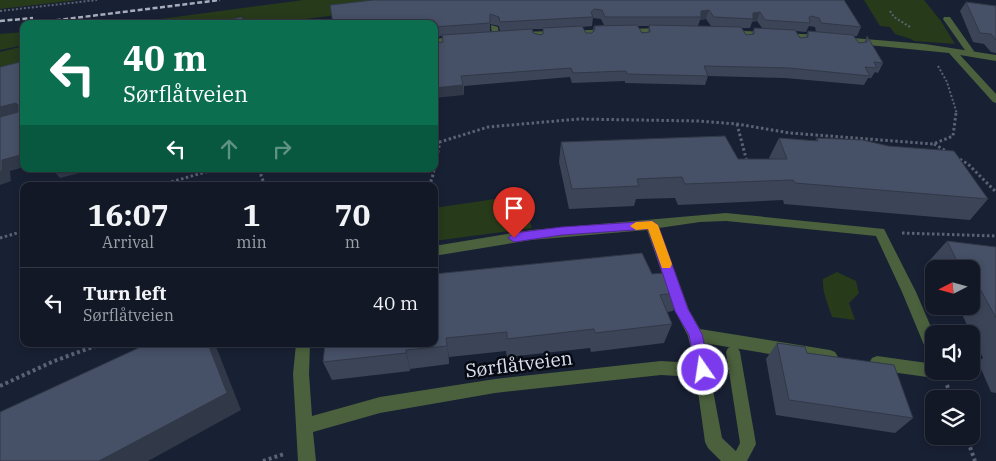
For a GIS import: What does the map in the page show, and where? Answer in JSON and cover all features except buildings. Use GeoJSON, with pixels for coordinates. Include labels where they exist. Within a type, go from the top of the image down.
{"type":"FeatureCollection","features":[{"type":"Feature","properties":{"kind":"street"},"geometry":{"type":"LineString","coordinates":[[493,36],[537,37],[547,29],[586,35],[598,26],[642,34],[653,27],[674,30]]}},
{"type":"Feature","properties":{"kind":"street"},"geometry":{"type":"LineString","coordinates":[[716,31],[744,36],[758,33],[797,40],[813,38],[831,39],[855,45],[927,47],[996,58]]}},
{"type":"Feature","properties":{"kind":"street"},"geometry":{"type":"LineString","coordinates":[[439,41],[472,38]]}},
{"type":"Feature","properties":{"kind":"street"},"geometry":{"type":"LineString","coordinates":[[952,51],[996,100]]}},
{"type":"Feature","properties":{"kind":"street"},"geometry":{"type":"LineString","coordinates":[[438,250],[531,235],[652,225],[700,218],[726,217],[880,232],[925,330]]}},
{"type":"Feature","properties":{"kind":"street"},"geometry":{"type":"LineString","coordinates":[[652,225],[682,311],[695,334],[703,370],[714,442],[734,461]]}},
{"type":"Feature","properties":{"kind":"street"},"geometry":{"type":"LineString","coordinates":[[695,334],[840,358]]}},
{"type":"Feature","properties":{"kind":"street"},"geometry":{"type":"LineString","coordinates":[[303,347],[300,374],[307,461]]}},
{"type":"Feature","properties":{"kind":"street"},"geometry":{"type":"LineString","coordinates":[[859,361],[925,370]]}},
{"type":"Feature","properties":{"kind":"street","name":"Sørflåtveien"},"geometry":{"type":"LineString","coordinates":[[304,426],[380,405],[495,386],[661,368],[703,370]]}},
{"type":"Feature","properties":{"kind":"lane"},"geometry":{"type":"LineString","coordinates":[[947,19],[972,54]]}},
{"type":"Feature","properties":{"kind":"lane"},"geometry":{"type":"LineString","coordinates":[[754,25],[758,33]]}},
{"type":"Feature","properties":{"kind":"lane"},"geometry":{"type":"LineString","coordinates":[[493,36],[494,27]]}},
{"type":"Feature","properties":{"kind":"lane"},"geometry":{"type":"LineString","coordinates":[[810,29],[813,38]]}},
{"type":"Feature","properties":{"kind":"lane"},"geometry":{"type":"LineString","coordinates":[[733,352],[748,444],[739,461]]}},
{"type":"Feature","properties":{"kind":"path"},"geometry":{"type":"LineString","coordinates":[[0,11],[97,0]]}},
{"type":"Feature","properties":{"kind":"path"},"geometry":{"type":"LineString","coordinates":[[927,47],[947,82],[957,115],[953,136],[933,144]]}},
{"type":"Feature","properties":{"kind":"path"},"geometry":{"type":"LineString","coordinates":[[438,151],[440,142],[488,126],[580,119],[663,120],[738,124],[790,133],[933,144],[952,152],[978,170],[996,192]]}},
{"type":"Feature","properties":{"kind":"path"},"geometry":{"type":"LineString","coordinates":[[738,124],[749,167]]}},
{"type":"Feature","properties":{"kind":"path"},"geometry":{"type":"LineString","coordinates":[[171,182],[206,172]]}},
{"type":"Feature","properties":{"kind":"path"},"geometry":{"type":"LineString","coordinates":[[0,238],[20,232]]}},
{"type":"Feature","properties":{"kind":"path"},"geometry":{"type":"LineString","coordinates":[[880,232],[996,236]]}},
{"type":"Feature","properties":{"kind":"path"},"geometry":{"type":"LineString","coordinates":[[0,386],[54,361],[93,347]]}},
{"type":"Feature","properties":{"kind":"path"},"geometry":{"type":"LineString","coordinates":[[969,445],[975,461]]}},
{"type":"Feature","properties":{"kind":"green space"},"geometry":{"type":"Polygon","coordinates":[[[0,0],[78,0],[0,9],[0,0]]]}},
{"type":"Feature","properties":{"kind":"green space"},"geometry":{"type":"Polygon","coordinates":[[[303,0],[485,0],[436,3],[297,20],[153,20],[303,0]]]}},
{"type":"Feature","properties":{"kind":"green space"},"geometry":{"type":"Polygon","coordinates":[[[864,0],[924,0],[941,21],[955,44],[914,41],[895,34],[890,27],[880,26],[864,0]]]}},
{"type":"Feature","properties":{"kind":"green space"},"geometry":{"type":"Polygon","coordinates":[[[20,32],[20,46],[0,50],[0,34],[20,32]]]}},
{"type":"Feature","properties":{"kind":"green space"},"geometry":{"type":"Polygon","coordinates":[[[20,47],[20,73],[0,78],[0,52],[20,47]]]}},
{"type":"Feature","properties":{"kind":"green space"},"geometry":{"type":"Polygon","coordinates":[[[522,195],[532,228],[438,240],[438,207],[522,195]]]}},
{"type":"Feature","properties":{"kind":"green space"},"geometry":{"type":"Polygon","coordinates":[[[837,272],[856,281],[859,293],[849,303],[855,320],[832,317],[824,293],[823,279],[837,272]]]}},
{"type":"Feature","properties":{"kind":"railway"},"geometry":{"type":"LineString","coordinates":[[58,20],[220,0]]}},
{"type":"Feature","properties":{"kind":"railway"},"geometry":{"type":"LineString","coordinates":[[0,21],[33,18]]}},
{"type":"Feature","properties":{"kind":"slow traffic"},"geometry":{"type":"LineString","coordinates":[[636,226],[652,225],[666,264]]}},
{"type":"Feature","properties":{"kind":"route"},"geometry":{"type":"LineString","coordinates":[[514,238],[562,231],[652,225],[682,311],[695,334],[703,370]]}}]}
